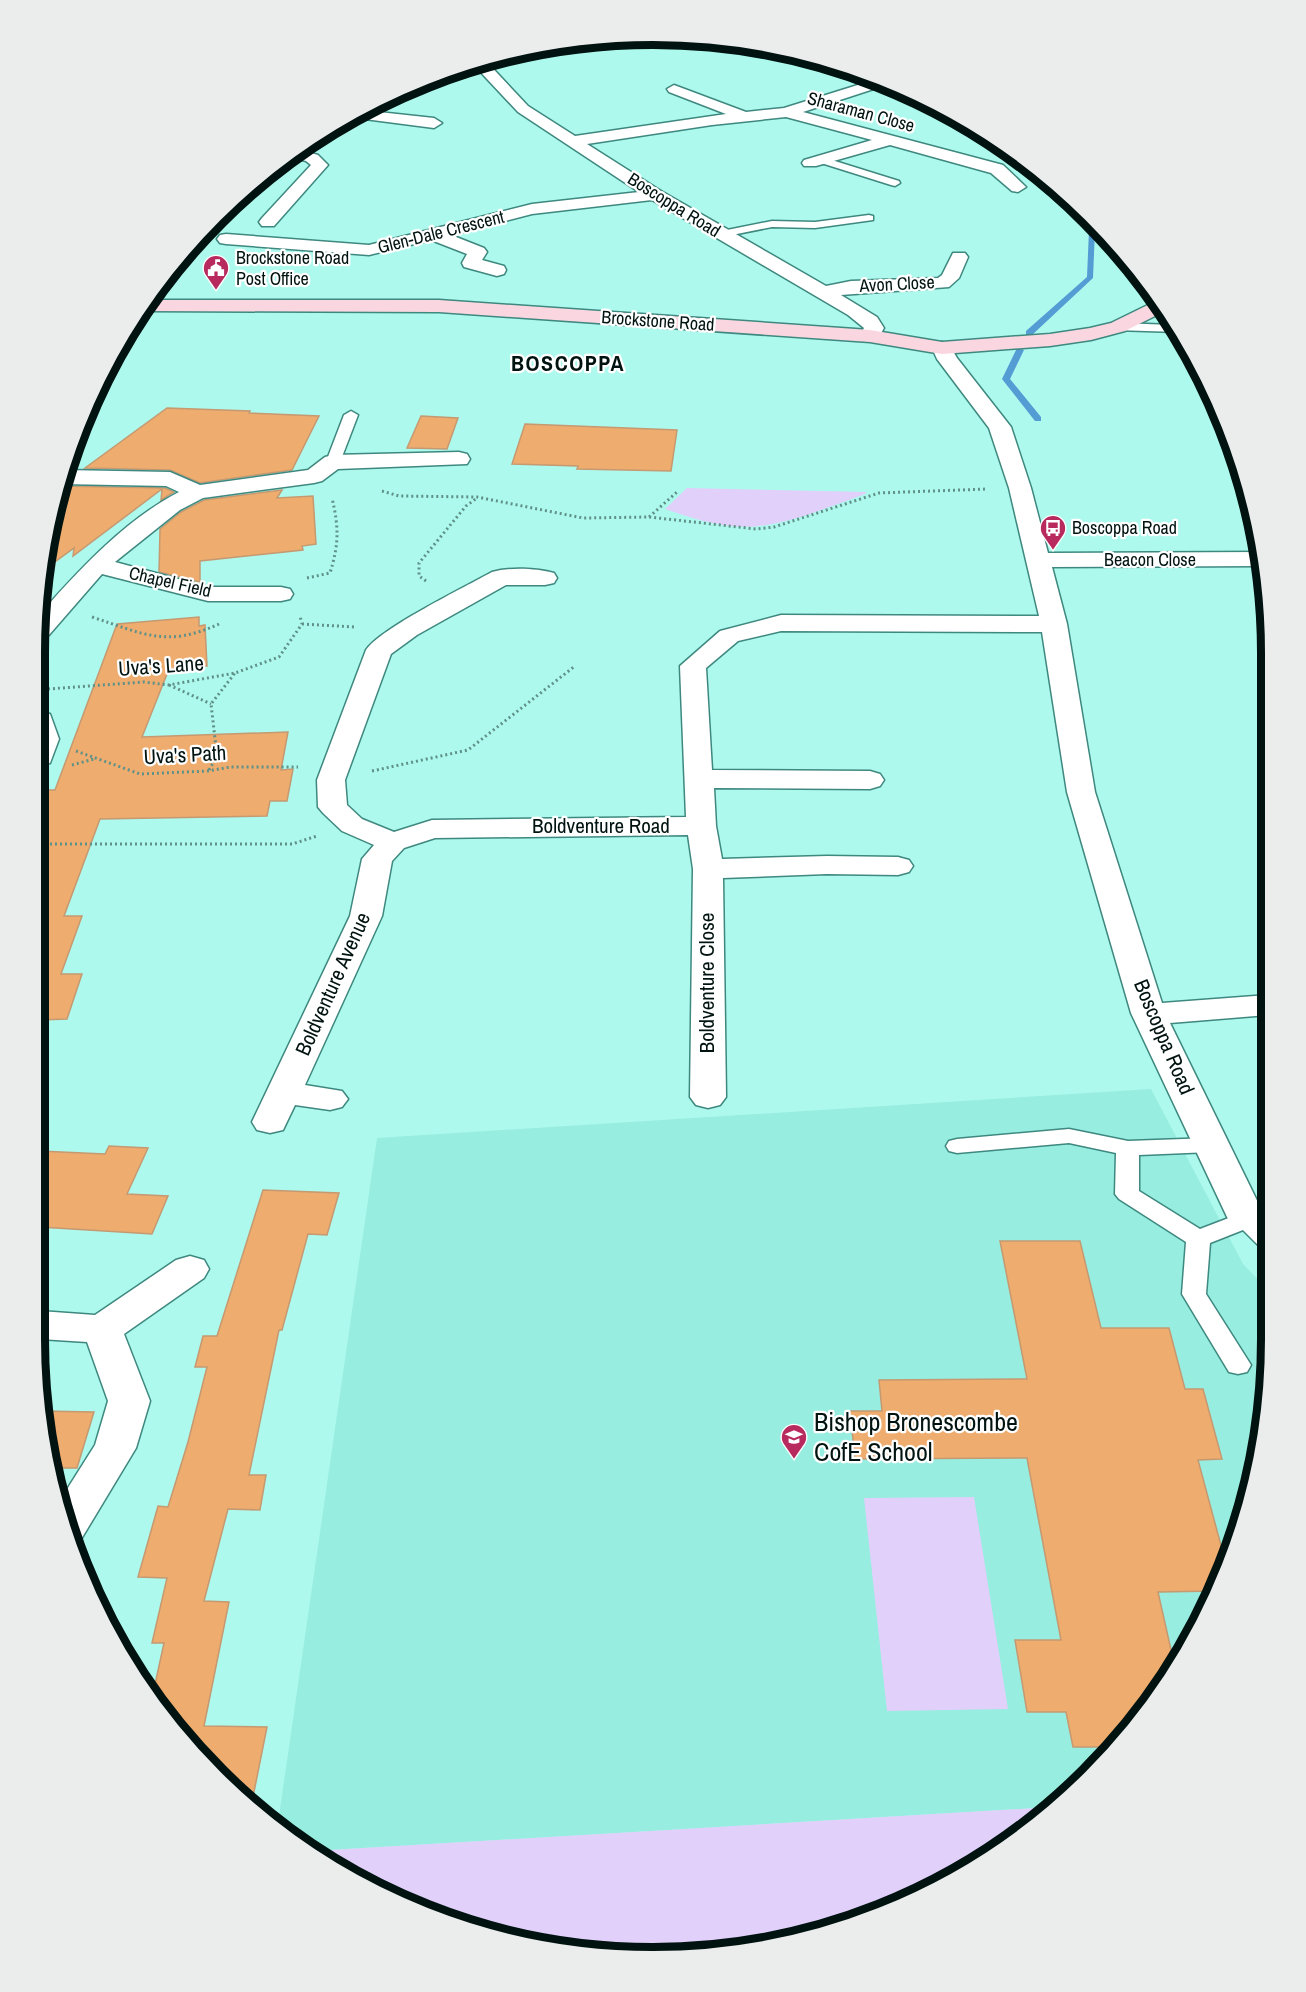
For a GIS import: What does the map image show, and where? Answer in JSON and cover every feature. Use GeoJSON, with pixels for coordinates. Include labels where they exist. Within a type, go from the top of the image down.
{"type":"FeatureCollection","features":[{"type":"Feature","properties":{"kind":"street","name":"Boscoppa Road"},"geometry":{"type":"LineString","coordinates":[[486,69],[523,109],[655,195],[870,321],[874,328],[870,336]]}},
{"type":"Feature","properties":{"kind":"street","name":"Sharaman Close"},"geometry":{"type":"LineString","coordinates":[[786,112],[871,86]]}},
{"type":"Feature","properties":{"kind":"street"},"geometry":{"type":"LineString","coordinates":[[674,89],[747,116]]}},
{"type":"Feature","properties":{"kind":"street"},"geometry":{"type":"LineString","coordinates":[[574,141],[786,112]]}},
{"type":"Feature","properties":{"kind":"street","name":"Sharaman Close"},"geometry":{"type":"LineString","coordinates":[[786,112],[997,169],[1018,187]]}},
{"type":"Feature","properties":{"kind":"street"},"geometry":{"type":"LineString","coordinates":[[368,116],[409,124],[434,123]]}},
{"type":"Feature","properties":{"kind":"street"},"geometry":{"type":"LineString","coordinates":[[816,162],[889,140]]}},
{"type":"Feature","properties":{"kind":"street"},"geometry":{"type":"LineString","coordinates":[[249,216],[270,219],[320,165],[312,158],[304,156]]}},
{"type":"Feature","properties":{"kind":"street","name":"Glen-Dale Crescent"},"geometry":{"type":"LineString","coordinates":[[226,239],[369,250],[532,209],[655,195]]}},
{"type":"Feature","properties":{"kind":"street"},"geometry":{"type":"LineString","coordinates":[[433,234],[478,252],[471,262],[497,270]]}},
{"type":"Feature","properties":{"kind":"street","name":"Avon Close"},"geometry":{"type":"LineString","coordinates":[[821,293],[851,287],[942,283],[950,278],[959,257]]}},
{"type":"Feature","properties":{"kind":"street","name":"Brockstone Road"},"geometry":{"type":"LineString","coordinates":[[154,306],[439,306],[870,336],[942,348],[1050,340],[1118,327],[1155,309]]}},
{"type":"Feature","properties":{"kind":"street","name":"Boscoppa Road"},"geometry":{"type":"LineString","coordinates":[[942,348],[947,359],[1000,427],[1020,488],[1040,560],[1054,624],[1081,792],[1148,1013],[1211,1145],[1257,1229]]}},
{"type":"Feature","properties":{"kind":"street"},"geometry":{"type":"LineString","coordinates":[[333,462],[459,459]]}},
{"type":"Feature","properties":{"kind":"street","name":"Chapel Field"},"geometry":{"type":"LineString","coordinates":[[46,623],[97,565],[172,505],[197,492],[314,476],[333,462]]}},
{"type":"Feature","properties":{"kind":"street"},"geometry":{"type":"LineString","coordinates":[[71,477],[170,479],[197,492]]}},
{"type":"Feature","properties":{"kind":"street","name":"Beacon Close"},"geometry":{"type":"LineString","coordinates":[[1040,560],[1253,559]]}},
{"type":"Feature","properties":{"kind":"street","name":"Chapel Field"},"geometry":{"type":"LineString","coordinates":[[97,565],[208,594],[287,593]]}},
{"type":"Feature","properties":{"kind":"street"},"geometry":{"type":"LineString","coordinates":[[393,842],[352,825],[333,807],[331,780],[379,650],[501,577],[545,578]]}},
{"type":"Feature","properties":{"kind":"street","name":"Boldventure Road"},"geometry":{"type":"LineString","coordinates":[[393,842],[432,829],[700,826],[693,666],[729,636],[781,623],[1054,624]]}},
{"type":"Feature","properties":{"kind":"street"},"geometry":{"type":"LineString","coordinates":[[697,779],[814,790],[870,780]]}},
{"type":"Feature","properties":{"kind":"street","name":"Boldventure Close"},"geometry":{"type":"LineString","coordinates":[[700,826],[708,868],[708,1096]]}},
{"type":"Feature","properties":{"kind":"street","name":"Boldventure Avenue"},"geometry":{"type":"LineString","coordinates":[[330,1099],[277,1108],[366,916],[377,859],[393,842]]}},
{"type":"Feature","properties":{"kind":"street"},"geometry":{"type":"LineString","coordinates":[[708,868],[825,852],[898,866]]}},
{"type":"Feature","properties":{"kind":"street"},"geometry":{"type":"LineString","coordinates":[[1148,1013],[1178,1013],[1261,1006]]}},
{"type":"Feature","properties":{"kind":"street"},"geometry":{"type":"LineString","coordinates":[[45,1326],[102,1329],[190,1269]]}},
{"type":"Feature","properties":{"kind":"street"},"geometry":{"type":"LineString","coordinates":[[72,1517],[115,1448],[129,1401],[102,1329]]}},
{"type":"Feature","properties":{"kind":"lane"},"geometry":{"type":"LineString","coordinates":[[816,162],[896,183]]}},
{"type":"Feature","properties":{"kind":"lane"},"geometry":{"type":"LineString","coordinates":[[722,234],[772,224],[824,225],[869,218]]}},
{"type":"Feature","properties":{"kind":"lane"},"geometry":{"type":"LineString","coordinates":[[1118,327],[1168,330]]}},
{"type":"Feature","properties":{"kind":"lane"},"geometry":{"type":"LineString","coordinates":[[333,462],[351,415]]}},
{"type":"Feature","properties":{"kind":"lane"},"geometry":{"type":"LineString","coordinates":[[957,1146],[1069,1136],[1128,1148],[1211,1145]]}},
{"type":"Feature","properties":{"kind":"lane"},"geometry":{"type":"LineString","coordinates":[[1128,1148],[1127,1194],[1198,1239],[1257,1229]]}},
{"type":"Feature","properties":{"kind":"lane"},"geometry":{"type":"LineString","coordinates":[[1198,1239],[1194,1294],[1238,1365]]}},
{"type":"Feature","properties":{"kind":"path"},"geometry":{"type":"LineString","coordinates":[[287,593],[309,577],[330,573],[341,533],[330,491],[314,476]]}},
{"type":"Feature","properties":{"kind":"path"},"geometry":{"type":"LineString","coordinates":[[378,490],[399,496],[477,498],[583,518],[649,517],[756,529],[774,527],[879,493],[1020,488]]}},
{"type":"Feature","properties":{"kind":"path"},"geometry":{"type":"LineString","coordinates":[[649,517],[677,492]]}},
{"type":"Feature","properties":{"kind":"path"},"geometry":{"type":"LineString","coordinates":[[424,621],[436,593],[419,576],[418,563],[466,506],[477,498]]}},
{"type":"Feature","properties":{"kind":"path","name":"Uva's Lane"},"geometry":{"type":"LineString","coordinates":[[45,690],[144,682],[169,685],[235,674],[279,657],[302,624],[287,593]]}},
{"type":"Feature","properties":{"kind":"path"},"geometry":{"type":"LineString","coordinates":[[60,607],[156,639],[196,636],[228,619]]}},
{"type":"Feature","properties":{"kind":"path"},"geometry":{"type":"LineString","coordinates":[[331,780],[468,750],[575,666]]}},
{"type":"Feature","properties":{"kind":"path"},"geometry":{"type":"LineString","coordinates":[[208,771],[217,756],[211,704],[235,674]]}},
{"type":"Feature","properties":{"kind":"path"},"geometry":{"type":"LineString","coordinates":[[169,685],[211,704]]}},
{"type":"Feature","properties":{"kind":"path","name":"Uva's Path"},"geometry":{"type":"LineString","coordinates":[[45,739],[140,774],[208,771],[230,767],[296,768]]}},
{"type":"Feature","properties":{"kind":"path"},"geometry":{"type":"LineString","coordinates":[[45,844],[292,844],[352,825]]}},
{"type":"Feature","properties":{"kind":"shaded area"},"geometry":{"type":"Polygon","coordinates":[[[687,488],[867,492],[799,517],[747,527],[711,523],[665,509],[687,488]]]}},
{"type":"Feature","properties":{"kind":"shaded area","name":"Bishop Bronescombe CofE School"},"geometry":{"type":"Polygon","coordinates":[[[1151,1089],[1243,1264],[1261,1283],[1260,1379],[1256,1418],[1240,1496],[1215,1572],[1180,1643],[1159,1677],[1110,1740],[1083,1769],[1039,1808],[324,1850],[315,1845],[279,1818],[377,1138],[1151,1089]]]}},
{"type":"Feature","properties":{"kind":"shaded area"},"geometry":{"type":"Polygon","coordinates":[[[974,1497],[1008,1709],[887,1711],[864,1498],[974,1497]]]}},
{"type":"Feature","properties":{"kind":"shaded area"},"geometry":{"type":"Polygon","coordinates":[[[1039,1808],[991,1845],[957,1866],[886,1901],[848,1915],[772,1935],[693,1946],[613,1946],[574,1942],[496,1926],[420,1901],[349,1866],[324,1850],[1039,1808]]]}},
{"type":"Feature","properties":{"kind":"building"},"geometry":{"type":"Polygon","coordinates":[[[167,408],[319,416],[292,470],[200,483],[170,470],[85,468],[167,408]]]}},
{"type":"Feature","properties":{"kind":"building"},"geometry":{"type":"Polygon","coordinates":[[[421,416],[458,418],[447,449],[407,448],[421,416]]]}},
{"type":"Feature","properties":{"kind":"building"},"geometry":{"type":"Polygon","coordinates":[[[525,424],[677,430],[671,471],[577,469],[578,466],[512,464],[525,424]]]}},
{"type":"Feature","properties":{"kind":"building"},"geometry":{"type":"Polygon","coordinates":[[[69,486],[165,488],[174,492],[161,500],[162,489],[73,556],[74,548],[52,564],[69,486]]]}},
{"type":"Feature","properties":{"kind":"building"},"geometry":{"type":"Polygon","coordinates":[[[282,490],[277,498],[313,496],[316,544],[302,546],[303,550],[200,561],[200,582],[159,572],[160,529],[181,512],[204,500],[282,490]]]}},
{"type":"Feature","properties":{"kind":"building"},"geometry":{"type":"Polygon","coordinates":[[[199,617],[199,626],[205,625],[207,666],[169,669],[142,737],[288,732],[281,770],[293,769],[287,801],[270,801],[267,816],[100,819],[64,916],[82,916],[61,974],[82,974],[67,1019],[45,1020],[45,790],[55,790],[117,624],[199,617]]]}},
{"type":"Feature","properties":{"kind":"building"},"geometry":{"type":"Polygon","coordinates":[[[109,1146],[148,1148],[127,1194],[168,1196],[152,1234],[45,1227],[45,1151],[105,1154],[109,1146]]]}},
{"type":"Feature","properties":{"kind":"building"},"geometry":{"type":"Polygon","coordinates":[[[263,1190],[339,1193],[327,1235],[308,1234],[282,1330],[279,1330],[249,1475],[266,1475],[260,1510],[228,1509],[204,1601],[229,1602],[204,1726],[267,1727],[253,1797],[196,1740],[154,1687],[164,1643],[152,1643],[167,1578],[138,1577],[158,1506],[168,1507],[188,1442],[207,1367],[195,1367],[203,1336],[217,1336],[263,1190]]]}},
{"type":"Feature","properties":{"kind":"building"},"geometry":{"type":"Polygon","coordinates":[[[1000,1241],[1080,1241],[1101,1328],[1169,1328],[1185,1389],[1203,1389],[1222,1459],[1198,1460],[1223,1551],[1215,1572],[1206,1591],[1158,1592],[1172,1655],[1135,1709],[1103,1747],[1073,1747],[1066,1712],[1027,1712],[1015,1640],[1061,1640],[1027,1458],[855,1459],[850,1411],[882,1411],[879,1380],[1027,1379],[1000,1241]]]}},
{"type":"Feature","properties":{"kind":"building"},"geometry":{"type":"Polygon","coordinates":[[[49,1411],[94,1412],[77,1468],[59,1468],[49,1411]]]}},
{"type":"Feature","properties":{"kind":"waterway"},"geometry":{"type":"LineString","coordinates":[[1029,333],[1090,278],[1092,233]]}},
{"type":"Feature","properties":{"kind":"waterway"},"geometry":{"type":"LineString","coordinates":[[1020,350],[1006,379],[1038,419]]}},
{"type":"Feature","properties":{"kind":"place","name":"Brockstone Road Post Office"},"geometry":{"type":"Point","coordinates":[216,291]}},
{"type":"Feature","properties":{"kind":"place","name":"Boscoppa Road"},"geometry":{"type":"Point","coordinates":[1053,551]}},
{"type":"Feature","properties":{"kind":"place","name":"Bishop Bronescombe CofE School"},"geometry":{"type":"Point","coordinates":[794,1460]}},
{"type":"Feature","properties":{"kind":"district","name":"BOSCOPPA"},"geometry":{"type":"Point","coordinates":[568,363]}}]}
